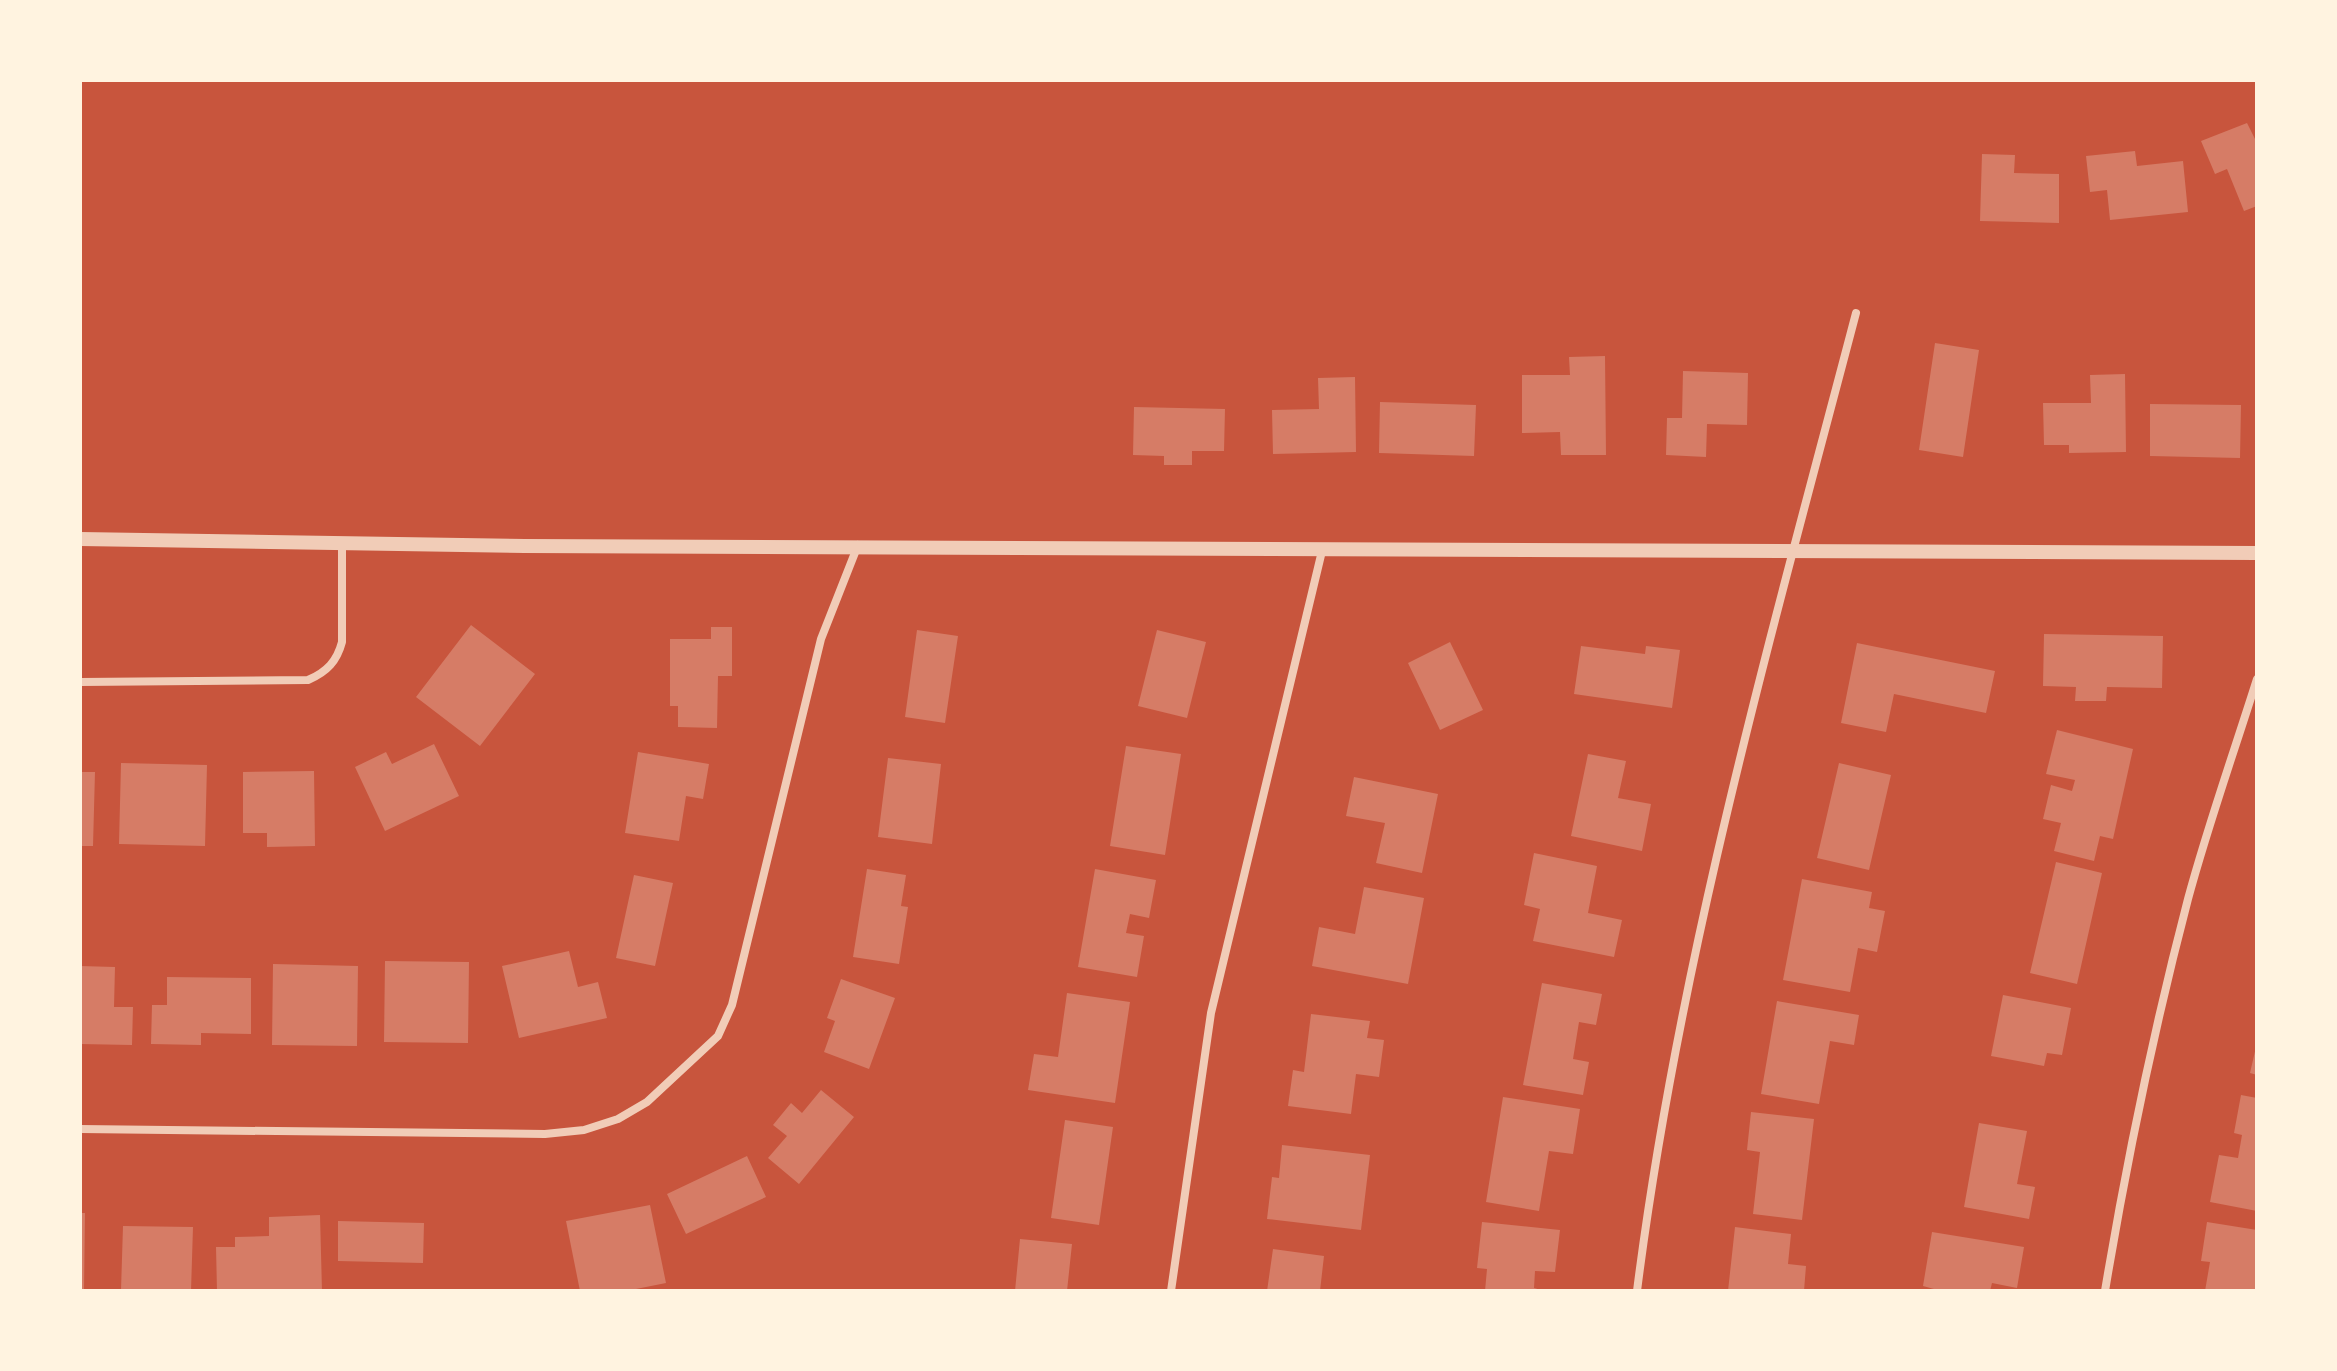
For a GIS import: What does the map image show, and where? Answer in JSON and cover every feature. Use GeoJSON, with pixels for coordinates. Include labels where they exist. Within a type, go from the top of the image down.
{"type":"FeatureCollection","features":[{"type":"Feature","properties":{"kind":"street"},"geometry":{"type":"LineString","coordinates":[[1637,1291],[1654,1155],[1686,988],[1793,552],[1856,313]]}},
{"type":"Feature","properties":{"kind":"street"},"geometry":{"type":"LineString","coordinates":[[80,539],[525,546],[2257,553]]}},
{"type":"Feature","properties":{"kind":"street"},"geometry":{"type":"LineString","coordinates":[[80,682],[294,680],[319,676],[338,656],[342,642],[342,541]]}},
{"type":"Feature","properties":{"kind":"street"},"geometry":{"type":"LineString","coordinates":[[80,1129],[545,1134],[584,1130],[618,1119],[647,1102],[718,1036],[732,1005],[821,639],[858,545]]}},
{"type":"Feature","properties":{"kind":"street"},"geometry":{"type":"LineString","coordinates":[[1171,1291],[1211,1013],[1322,551]]}},
{"type":"Feature","properties":{"kind":"street"},"geometry":{"type":"LineString","coordinates":[[2105,1291],[2126,1162],[2158,1018],[2189,896],[2257,679]]}},
{"type":"Feature","properties":{"kind":"building"},"geometry":{"type":"Polygon","coordinates":[[[2247,123],[2257,143],[2257,206],[2244,211],[2227,169],[2215,174],[2201,141],[2247,123]]]}},
{"type":"Feature","properties":{"kind":"building"},"geometry":{"type":"Polygon","coordinates":[[[2135,151],[2137,166],[2183,161],[2188,212],[2110,220],[2107,190],[2090,192],[2086,156],[2135,151]]]}},
{"type":"Feature","properties":{"kind":"building"},"geometry":{"type":"Polygon","coordinates":[[[1982,154],[2015,155],[2014,173],[2059,174],[2059,223],[1980,221],[1982,154]]]}},
{"type":"Feature","properties":{"kind":"building"},"geometry":{"type":"Polygon","coordinates":[[[1935,343],[1979,350],[1963,457],[1919,450],[1935,343]]]}},
{"type":"Feature","properties":{"kind":"building"},"geometry":{"type":"Polygon","coordinates":[[[1605,356],[1606,455],[1561,455],[1560,432],[1522,433],[1522,375],[1570,375],[1569,357],[1605,356]]]}},
{"type":"Feature","properties":{"kind":"building"},"geometry":{"type":"Polygon","coordinates":[[[1683,371],[1748,373],[1747,425],[1707,424],[1706,457],[1666,455],[1667,418],[1682,418],[1683,371]]]}},
{"type":"Feature","properties":{"kind":"building"},"geometry":{"type":"Polygon","coordinates":[[[2125,374],[2126,452],[2069,453],[2069,445],[2044,445],[2043,403],[2091,403],[2090,375],[2125,374]]]}},
{"type":"Feature","properties":{"kind":"building"},"geometry":{"type":"Polygon","coordinates":[[[1355,377],[1356,452],[1273,454],[1272,410],[1319,409],[1318,378],[1355,377]]]}},
{"type":"Feature","properties":{"kind":"building"},"geometry":{"type":"Polygon","coordinates":[[[1380,402],[1476,405],[1474,456],[1379,453],[1380,402]]]}},
{"type":"Feature","properties":{"kind":"building"},"geometry":{"type":"Polygon","coordinates":[[[2150,404],[2241,405],[2240,458],[2150,456],[2150,404]]]}},
{"type":"Feature","properties":{"kind":"building"},"geometry":{"type":"Polygon","coordinates":[[[1134,407],[1225,409],[1224,451],[1192,451],[1192,465],[1164,465],[1164,456],[1133,455],[1134,407]]]}},
{"type":"Feature","properties":{"kind":"building"},"geometry":{"type":"Polygon","coordinates":[[[471,625],[535,674],[480,746],[416,697],[471,625]]]}},
{"type":"Feature","properties":{"kind":"building"},"geometry":{"type":"Polygon","coordinates":[[[711,627],[732,627],[732,676],[718,676],[717,728],[678,727],[678,706],[670,706],[670,639],[711,639],[711,627]]]}},
{"type":"Feature","properties":{"kind":"building"},"geometry":{"type":"Polygon","coordinates":[[[917,630],[958,636],[945,723],[905,717],[917,630]]]}},
{"type":"Feature","properties":{"kind":"building"},"geometry":{"type":"Polygon","coordinates":[[[1157,630],[1206,642],[1187,718],[1138,706],[1157,630]]]}},
{"type":"Feature","properties":{"kind":"building"},"geometry":{"type":"Polygon","coordinates":[[[2044,634],[2163,636],[2162,688],[2107,687],[2106,701],[2075,701],[2076,687],[2043,686],[2044,634]]]}},
{"type":"Feature","properties":{"kind":"building"},"geometry":{"type":"Polygon","coordinates":[[[1450,642],[1483,710],[1440,730],[1408,663],[1450,642]]]}},
{"type":"Feature","properties":{"kind":"building"},"geometry":{"type":"Polygon","coordinates":[[[1857,643],[1995,671],[1986,713],[1894,694],[1886,732],[1841,723],[1857,643]]]}},
{"type":"Feature","properties":{"kind":"building"},"geometry":{"type":"Polygon","coordinates":[[[1581,646],[1645,654],[1646,646],[1680,650],[1672,708],[1574,694],[1581,646]]]}},
{"type":"Feature","properties":{"kind":"building"},"geometry":{"type":"Polygon","coordinates":[[[2057,730],[2133,749],[2113,839],[2100,836],[2094,861],[2054,851],[2061,823],[2043,819],[2051,785],[2072,791],[2075,780],[2046,774],[2057,730]]]}},
{"type":"Feature","properties":{"kind":"building"},"geometry":{"type":"Polygon","coordinates":[[[434,744],[459,796],[385,831],[355,767],[386,752],[392,764],[434,744]]]}},
{"type":"Feature","properties":{"kind":"building"},"geometry":{"type":"Polygon","coordinates":[[[1126,746],[1181,754],[1165,855],[1110,846],[1126,746]]]}},
{"type":"Feature","properties":{"kind":"building"},"geometry":{"type":"Polygon","coordinates":[[[638,752],[709,764],[703,799],[686,796],[679,841],[625,833],[638,752]]]}},
{"type":"Feature","properties":{"kind":"building"},"geometry":{"type":"Polygon","coordinates":[[[1588,754],[1626,761],[1618,798],[1651,804],[1642,851],[1571,836],[1588,754]]]}},
{"type":"Feature","properties":{"kind":"building"},"geometry":{"type":"Polygon","coordinates":[[[888,758],[941,764],[932,844],[878,837],[888,758]]]}},
{"type":"Feature","properties":{"kind":"building"},"geometry":{"type":"Polygon","coordinates":[[[121,763],[207,765],[205,846],[119,844],[121,763]]]}},
{"type":"Feature","properties":{"kind":"building"},"geometry":{"type":"Polygon","coordinates":[[[1839,763],[1891,775],[1869,870],[1817,858],[1839,763]]]}},
{"type":"Feature","properties":{"kind":"building"},"geometry":{"type":"Polygon","coordinates":[[[314,771],[315,846],[267,847],[267,833],[243,833],[243,772],[314,771]]]}},
{"type":"Feature","properties":{"kind":"building"},"geometry":{"type":"Polygon","coordinates":[[[80,772],[95,772],[93,846],[80,846],[80,772]]]}},
{"type":"Feature","properties":{"kind":"building"},"geometry":{"type":"Polygon","coordinates":[[[1354,777],[1438,794],[1422,873],[1376,863],[1385,823],[1346,816],[1354,777]]]}},
{"type":"Feature","properties":{"kind":"building"},"geometry":{"type":"Polygon","coordinates":[[[1534,853],[1597,866],[1588,913],[1622,920],[1614,957],[1533,941],[1540,909],[1524,905],[1534,853]]]}},
{"type":"Feature","properties":{"kind":"building"},"geometry":{"type":"Polygon","coordinates":[[[2056,862],[2102,873],[2077,984],[2030,973],[2056,862]]]}},
{"type":"Feature","properties":{"kind":"building"},"geometry":{"type":"Polygon","coordinates":[[[867,869],[906,875],[901,906],[908,907],[899,964],[853,957],[867,869]]]}},
{"type":"Feature","properties":{"kind":"building"},"geometry":{"type":"Polygon","coordinates":[[[1095,869],[1156,880],[1149,918],[1130,914],[1126,933],[1144,936],[1137,977],[1078,967],[1095,869]]]}},
{"type":"Feature","properties":{"kind":"building"},"geometry":{"type":"Polygon","coordinates":[[[634,875],[673,883],[655,966],[616,958],[634,875]]]}},
{"type":"Feature","properties":{"kind":"building"},"geometry":{"type":"Polygon","coordinates":[[[1802,879],[1872,892],[1869,908],[1885,911],[1877,952],[1858,948],[1850,992],[1783,980],[1802,879]]]}},
{"type":"Feature","properties":{"kind":"building"},"geometry":{"type":"Polygon","coordinates":[[[1364,887],[1424,898],[1408,984],[1312,966],[1319,927],[1355,934],[1364,887]]]}},
{"type":"Feature","properties":{"kind":"building"},"geometry":{"type":"Polygon","coordinates":[[[569,951],[578,987],[598,982],[607,1018],[519,1038],[502,966],[569,951]]]}},
{"type":"Feature","properties":{"kind":"building"},"geometry":{"type":"Polygon","coordinates":[[[385,961],[469,962],[468,1043],[384,1042],[385,961]]]}},
{"type":"Feature","properties":{"kind":"building"},"geometry":{"type":"Polygon","coordinates":[[[273,964],[358,966],[357,1046],[272,1045],[273,964]]]}},
{"type":"Feature","properties":{"kind":"building"},"geometry":{"type":"Polygon","coordinates":[[[80,966],[115,967],[114,1007],[133,1007],[132,1045],[80,1044],[80,966]]]}},
{"type":"Feature","properties":{"kind":"building"},"geometry":{"type":"Polygon","coordinates":[[[167,977],[251,978],[251,1034],[201,1033],[201,1045],[151,1044],[152,1005],[167,1005],[167,977]]]}},
{"type":"Feature","properties":{"kind":"building"},"geometry":{"type":"Polygon","coordinates":[[[841,979],[895,998],[869,1069],[824,1052],[835,1021],[827,1018],[841,979]]]}},
{"type":"Feature","properties":{"kind":"building"},"geometry":{"type":"Polygon","coordinates":[[[1542,983],[1602,994],[1596,1025],[1579,1022],[1573,1059],[1589,1062],[1583,1095],[1523,1085],[1542,983]]]}},
{"type":"Feature","properties":{"kind":"building"},"geometry":{"type":"Polygon","coordinates":[[[1067,993],[1130,1002],[1115,1103],[1028,1090],[1034,1054],[1058,1057],[1067,993]]]}},
{"type":"Feature","properties":{"kind":"building"},"geometry":{"type":"Polygon","coordinates":[[[2003,995],[2071,1008],[2062,1055],[2047,1053],[2044,1066],[1991,1056],[2003,995]]]}},
{"type":"Feature","properties":{"kind":"building"},"geometry":{"type":"Polygon","coordinates":[[[1777,1001],[1859,1015],[1854,1045],[1830,1041],[1819,1104],[1761,1094],[1777,1001]]]}},
{"type":"Feature","properties":{"kind":"building"},"geometry":{"type":"Polygon","coordinates":[[[1311,1014],[1370,1021],[1367,1038],[1384,1040],[1379,1077],[1356,1074],[1351,1114],[1288,1106],[1293,1070],[1304,1072],[1311,1014]]]}},
{"type":"Feature","properties":{"kind":"building"},"geometry":{"type":"Polygon","coordinates":[[[2257,1047],[2257,1075],[2250,1073],[2257,1047]]]}},
{"type":"Feature","properties":{"kind":"building"},"geometry":{"type":"Polygon","coordinates":[[[821,1090],[854,1117],[799,1184],[768,1158],[787,1136],[773,1125],[791,1103],[802,1113],[821,1090]]]}},
{"type":"Feature","properties":{"kind":"building"},"geometry":{"type":"Polygon","coordinates":[[[2241,1095],[2257,1098],[2257,1211],[2210,1202],[2219,1155],[2238,1158],[2242,1135],[2234,1133],[2241,1095]]]}},
{"type":"Feature","properties":{"kind":"building"},"geometry":{"type":"Polygon","coordinates":[[[1503,1097],[1580,1109],[1573,1154],[1549,1151],[1539,1211],[1486,1202],[1503,1097]]]}},
{"type":"Feature","properties":{"kind":"building"},"geometry":{"type":"Polygon","coordinates":[[[1751,1112],[1814,1119],[1802,1220],[1753,1214],[1760,1152],[1747,1150],[1751,1112]]]}},
{"type":"Feature","properties":{"kind":"building"},"geometry":{"type":"Polygon","coordinates":[[[1065,1120],[1113,1127],[1099,1225],[1051,1218],[1065,1120]]]}},
{"type":"Feature","properties":{"kind":"building"},"geometry":{"type":"Polygon","coordinates":[[[1979,1123],[2027,1131],[2017,1184],[2035,1187],[2029,1219],[1964,1207],[1979,1123]]]}},
{"type":"Feature","properties":{"kind":"building"},"geometry":{"type":"Polygon","coordinates":[[[1282,1145],[1370,1155],[1361,1230],[1267,1219],[1272,1177],[1279,1178],[1282,1145]]]}},
{"type":"Feature","properties":{"kind":"building"},"geometry":{"type":"Polygon","coordinates":[[[747,1156],[766,1197],[686,1234],[667,1194],[747,1156]]]}},
{"type":"Feature","properties":{"kind":"building"},"geometry":{"type":"Polygon","coordinates":[[[650,1205],[666,1283],[626,1291],[580,1291],[566,1221],[650,1205]]]}},
{"type":"Feature","properties":{"kind":"building"},"geometry":{"type":"Polygon","coordinates":[[[80,1213],[85,1213],[84,1291],[80,1291],[80,1213]]]}},
{"type":"Feature","properties":{"kind":"building"},"geometry":{"type":"Polygon","coordinates":[[[320,1215],[322,1291],[217,1291],[216,1247],[235,1247],[235,1237],[269,1236],[269,1217],[320,1215]]]}},
{"type":"Feature","properties":{"kind":"building"},"geometry":{"type":"Polygon","coordinates":[[[338,1221],[424,1223],[423,1263],[338,1261],[338,1221]]]}},
{"type":"Feature","properties":{"kind":"building"},"geometry":{"type":"Polygon","coordinates":[[[1482,1222],[1560,1230],[1555,1272],[1535,1271],[1534,1288],[1545,1291],[1485,1291],[1487,1269],[1477,1268],[1482,1222]]]}},
{"type":"Feature","properties":{"kind":"building"},"geometry":{"type":"Polygon","coordinates":[[[2207,1222],[2257,1230],[2257,1291],[2205,1291],[2210,1262],[2201,1261],[2207,1222]]]}},
{"type":"Feature","properties":{"kind":"building"},"geometry":{"type":"Polygon","coordinates":[[[123,1226],[193,1227],[191,1291],[121,1290],[123,1226]]]}},
{"type":"Feature","properties":{"kind":"building"},"geometry":{"type":"Polygon","coordinates":[[[1735,1227],[1791,1234],[1788,1264],[1806,1266],[1804,1291],[1728,1291],[1735,1227]]]}},
{"type":"Feature","properties":{"kind":"building"},"geometry":{"type":"Polygon","coordinates":[[[1932,1232],[2024,1247],[2017,1288],[1992,1283],[1990,1291],[1941,1291],[1923,1286],[1932,1232]]]}},
{"type":"Feature","properties":{"kind":"building"},"geometry":{"type":"Polygon","coordinates":[[[1020,1239],[1072,1244],[1067,1291],[1015,1291],[1020,1239]]]}},
{"type":"Feature","properties":{"kind":"building"},"geometry":{"type":"Polygon","coordinates":[[[1273,1249],[1324,1256],[1320,1291],[1267,1291],[1273,1249]]]}}]}
